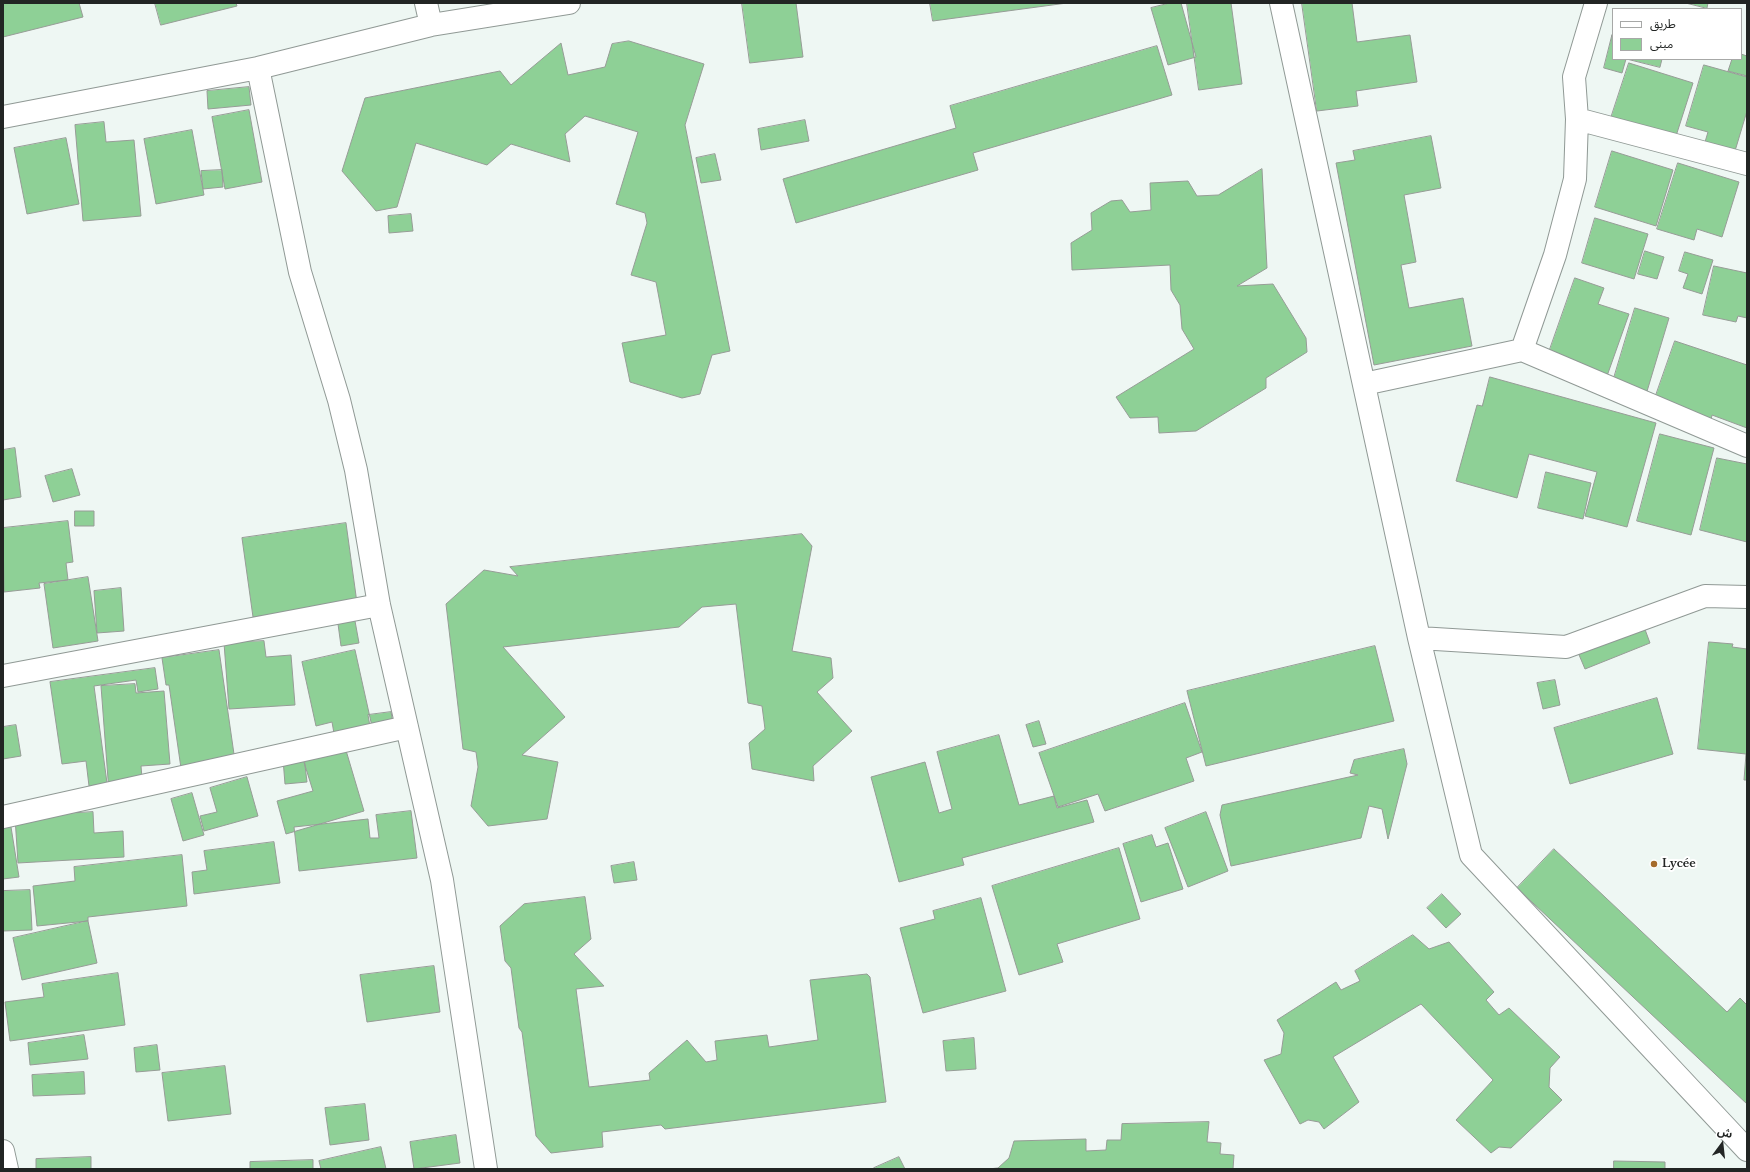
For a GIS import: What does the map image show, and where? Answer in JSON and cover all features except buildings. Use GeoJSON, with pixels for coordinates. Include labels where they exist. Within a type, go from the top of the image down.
{"type":"FeatureCollection","features":[{"type":"Feature","properties":{"kind":"street"},"geometry":{"type":"LineString","coordinates":[[426,3],[431,25]]}},
{"type":"Feature","properties":{"kind":"street"},"geometry":{"type":"LineString","coordinates":[[3,117],[258,68],[431,25],[569,3]]}},
{"type":"Feature","properties":{"kind":"street"},"geometry":{"type":"LineString","coordinates":[[1281,3],[1419,638],[1471,855],[1747,1150]]}},
{"type":"Feature","properties":{"kind":"street"},"geometry":{"type":"LineString","coordinates":[[1522,350],[1555,255],[1575,179],[1577,119],[1574,77],[1596,3]]}},
{"type":"Feature","properties":{"kind":"street"},"geometry":{"type":"LineString","coordinates":[[258,68],[300,272],[339,400],[356,470],[379,605],[442,880],[486,1169]]}},
{"type":"Feature","properties":{"kind":"street"},"geometry":{"type":"LineString","coordinates":[[1577,119],[1747,164]]}},
{"type":"Feature","properties":{"kind":"street"},"geometry":{"type":"LineString","coordinates":[[1364,384],[1522,350],[1747,446]]}},
{"type":"Feature","properties":{"kind":"street"},"geometry":{"type":"LineString","coordinates":[[1419,638],[1566,647],[1705,596],[1747,597]]}},
{"type":"Feature","properties":{"kind":"street"},"geometry":{"type":"LineString","coordinates":[[3,676],[379,605]]}},
{"type":"Feature","properties":{"kind":"street"},"geometry":{"type":"LineString","coordinates":[[3,817],[407,727]]}},
{"type":"Feature","properties":{"kind":"street"},"geometry":{"type":"LineString","coordinates":[[3,1152],[6,1169]]}},
{"type":"Feature","properties":{"kind":"place","name":"Lycée"},"geometry":{"type":"Point","coordinates":[1654,864]}}]}
